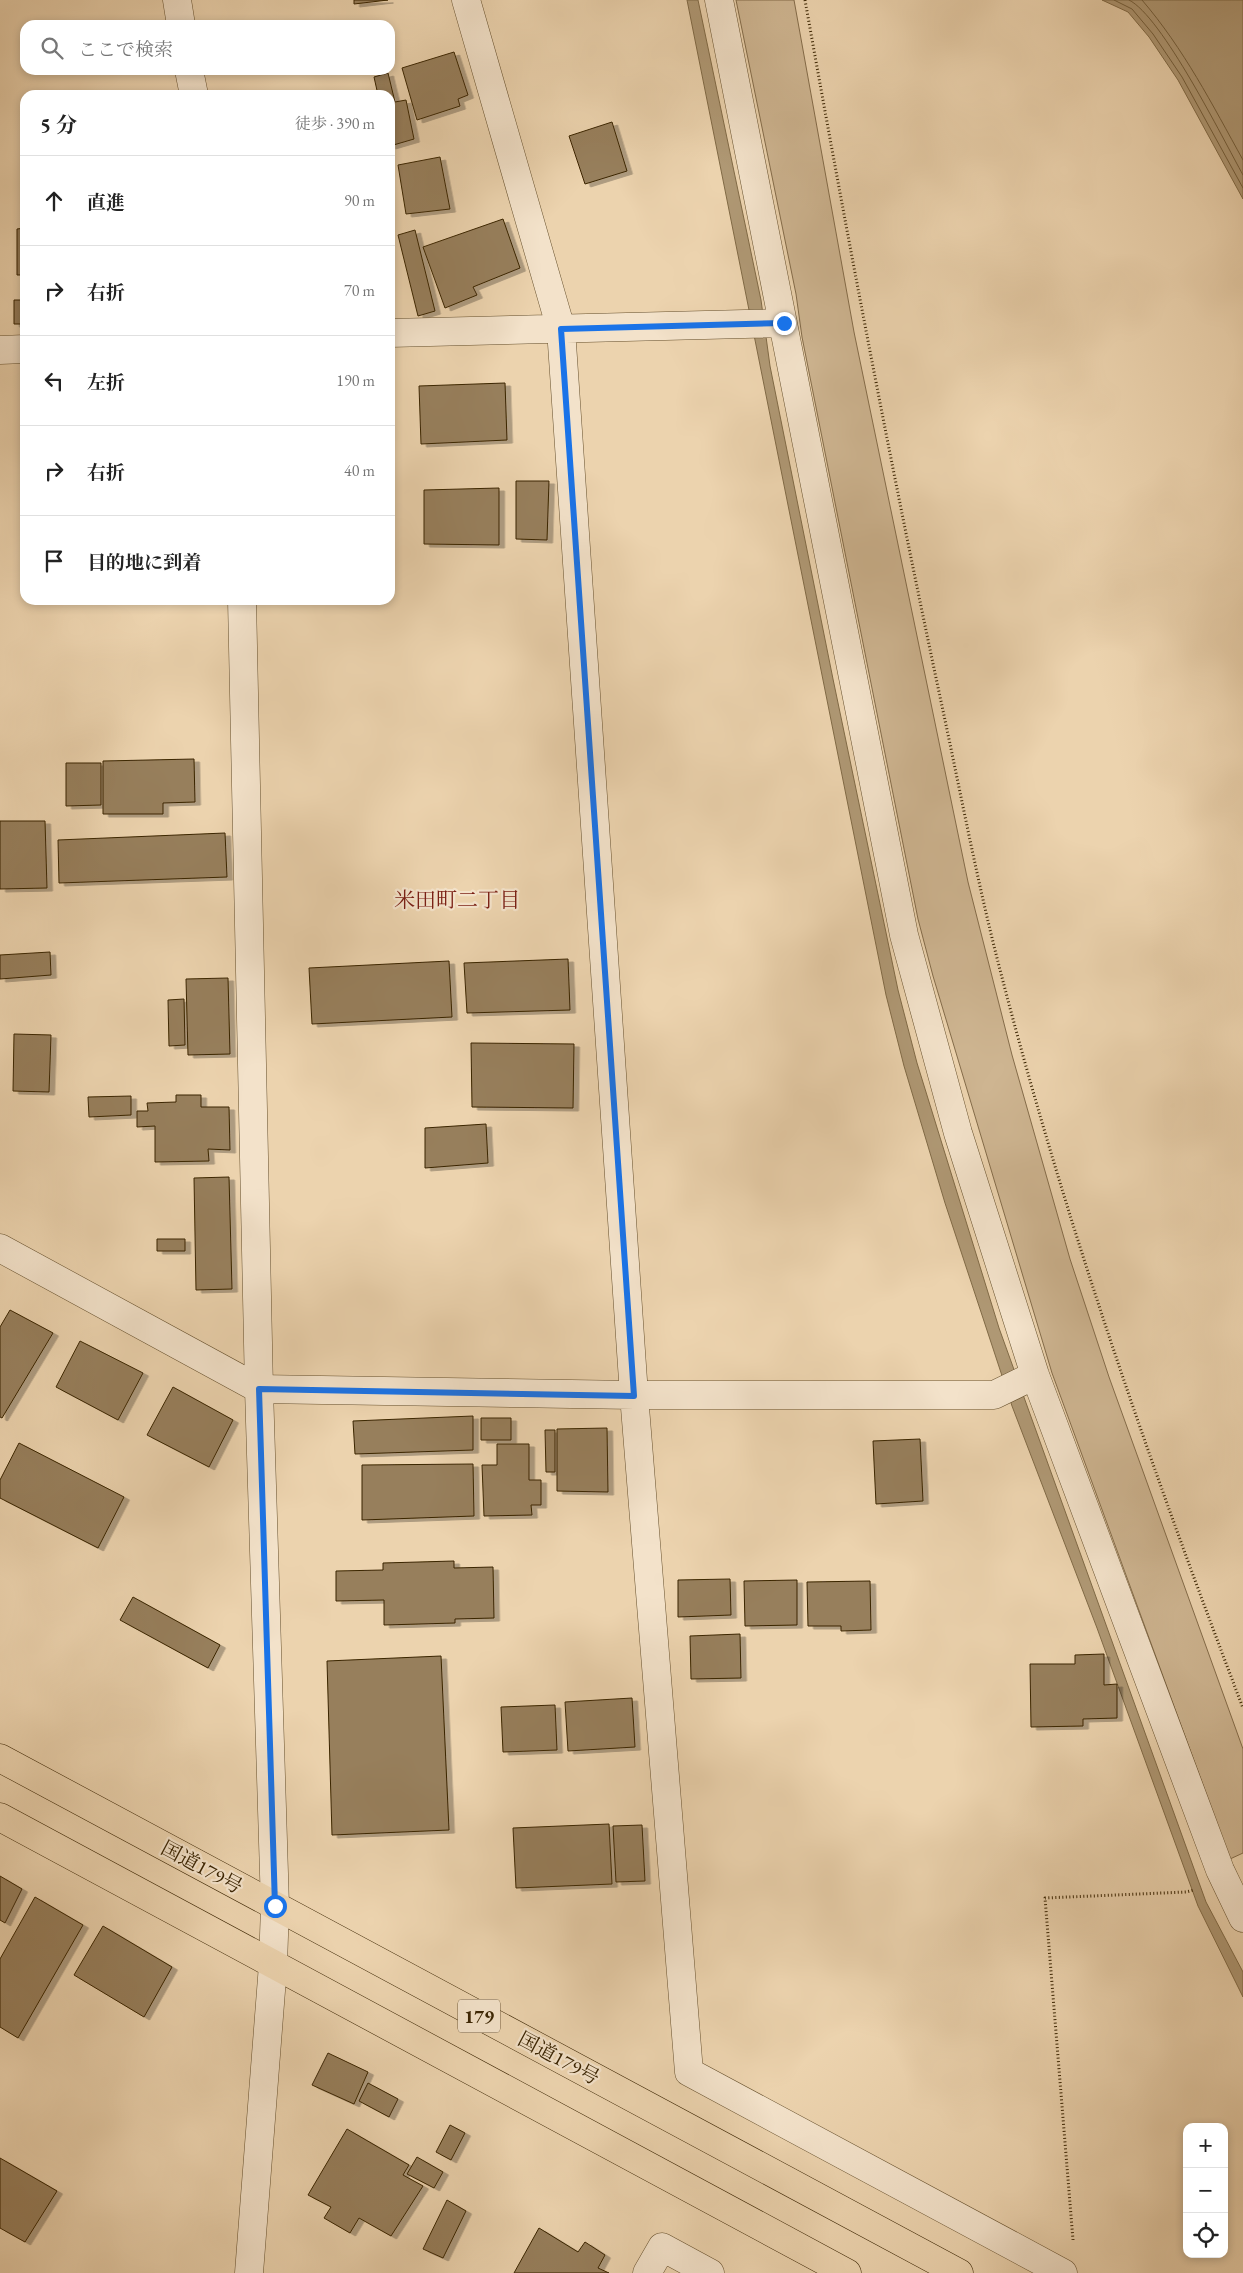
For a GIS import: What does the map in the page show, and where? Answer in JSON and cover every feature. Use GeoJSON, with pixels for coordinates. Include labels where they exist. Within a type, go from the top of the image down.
{"type":"FeatureCollection","features":[{"type":"Feature","properties":{"kind":"highway","name":"国道179号"},"geometry":{"type":"LineString","coordinates":[[0,1758],[959,2273]]}},
{"type":"Feature","properties":{"kind":"highway","name":"179"},"geometry":{"type":"LineString","coordinates":[[0,1817],[848,2273]]}},
{"type":"Feature","properties":{"kind":"street"},"geometry":{"type":"LineString","coordinates":[[177,0],[180,20]]}},
{"type":"Feature","properties":{"kind":"street"},"geometry":{"type":"LineString","coordinates":[[466,0],[561,329],[634,1396],[690,2072],[1063,2273]]}},
{"type":"Feature","properties":{"kind":"street"},"geometry":{"type":"LineString","coordinates":[[719,0],[904,935],[958,1133],[1035,1375],[1225,1881],[1243,1918]]}},
{"type":"Feature","properties":{"kind":"street"},"geometry":{"type":"LineString","coordinates":[[190,75],[193,90]]}},
{"type":"Feature","properties":{"kind":"street"},"geometry":{"type":"LineString","coordinates":[[395,333],[784,323]]}},
{"type":"Feature","properties":{"kind":"street"},"geometry":{"type":"LineString","coordinates":[[0,350],[20,349]]}},
{"type":"Feature","properties":{"kind":"street"},"geometry":{"type":"LineString","coordinates":[[242,605],[259,1389],[275,1906],[273,1965],[249,2273]]}},
{"type":"Feature","properties":{"kind":"street"},"geometry":{"type":"LineString","coordinates":[[0,1248],[259,1389],[634,1396],[994,1396],[1035,1375]]}},
{"type":"Feature","properties":{"kind":"street"},"geometry":{"type":"LineString","coordinates":[[647,2273],[662,2247],[710,2273]]}},
{"type":"Feature","properties":{"kind":"path"},"geometry":{"type":"LineString","coordinates":[[805,0],[905,532],[996,956],[1060,1186],[1128,1396],[1175,1528],[1243,1708]]}},
{"type":"Feature","properties":{"kind":"path"},"geometry":{"type":"LineString","coordinates":[[1073,2243],[1045,1898],[1186,1892],[1225,1881]]}},
{"type":"Feature","properties":{"kind":"shaded area"},"geometry":{"type":"Polygon","coordinates":[[[736,0],[794,0],[854,332],[968,882],[1012,1055],[1070,1259],[1109,1377],[1243,1749],[1243,1853],[1230,1859],[1052,1373],[933,976],[918,919],[802,337],[796,294],[736,0]]]}},
{"type":"Feature","properties":{"kind":"water"},"geometry":{"type":"Polygon","coordinates":[[[687,0],[698,0],[761,300],[770,366],[833,679],[898,990],[917,1063],[999,1328],[1206,1902],[1243,1972],[1243,1997],[1198,1906],[1097,1628],[1012,1406],[945,1203],[904,1066],[886,995],[687,0]]]}},
{"type":"Feature","properties":{"kind":"water"},"geometry":{"type":"Polygon","coordinates":[[[1102,0],[1243,0],[1243,199],[1178,80],[1149,37],[1128,12],[1102,0]]]}},
{"type":"Feature","properties":{"kind":"building"},"geometry":{"type":"Polygon","coordinates":[[[354,0],[388,0],[354,4],[354,0]]]}},
{"type":"Feature","properties":{"kind":"building"},"geometry":{"type":"Polygon","coordinates":[[[454,52],[468,95],[458,99],[460,106],[417,120],[402,68],[454,52]]]}},
{"type":"Feature","properties":{"kind":"building"},"geometry":{"type":"Polygon","coordinates":[[[388,75],[392,90],[377,90],[374,77],[388,75]]]}},
{"type":"Feature","properties":{"kind":"building"},"geometry":{"type":"Polygon","coordinates":[[[406,100],[414,139],[395,145],[395,102],[406,100]]]}},
{"type":"Feature","properties":{"kind":"building"},"geometry":{"type":"Polygon","coordinates":[[[612,122],[627,171],[585,184],[569,136],[612,122]]]}},
{"type":"Feature","properties":{"kind":"building"},"geometry":{"type":"Polygon","coordinates":[[[440,157],[450,209],[406,214],[398,165],[440,157]]]}},
{"type":"Feature","properties":{"kind":"building"},"geometry":{"type":"Polygon","coordinates":[[[503,219],[520,268],[473,287],[477,295],[445,308],[423,247],[503,219]]]}},
{"type":"Feature","properties":{"kind":"building"},"geometry":{"type":"Polygon","coordinates":[[[17,229],[20,229],[20,275],[17,275],[17,229]]]}},
{"type":"Feature","properties":{"kind":"building"},"geometry":{"type":"Polygon","coordinates":[[[415,230],[435,311],[418,316],[398,235],[415,230]]]}},
{"type":"Feature","properties":{"kind":"building"},"geometry":{"type":"Polygon","coordinates":[[[14,300],[20,300],[20,324],[14,324],[14,300]]]}},
{"type":"Feature","properties":{"kind":"building"},"geometry":{"type":"Polygon","coordinates":[[[505,383],[507,440],[421,444],[419,386],[505,383]]]}},
{"type":"Feature","properties":{"kind":"building"},"geometry":{"type":"Polygon","coordinates":[[[516,481],[549,481],[547,540],[516,539],[516,481]]]}},
{"type":"Feature","properties":{"kind":"building"},"geometry":{"type":"Polygon","coordinates":[[[499,488],[499,545],[424,544],[424,490],[499,488]]]}},
{"type":"Feature","properties":{"kind":"building"},"geometry":{"type":"Polygon","coordinates":[[[194,759],[195,802],[163,803],[163,814],[103,814],[103,761],[194,759]]]}},
{"type":"Feature","properties":{"kind":"building"},"geometry":{"type":"Polygon","coordinates":[[[66,763],[101,763],[101,805],[66,806],[66,763]]]}},
{"type":"Feature","properties":{"kind":"building"},"geometry":{"type":"Polygon","coordinates":[[[0,821],[45,821],[47,888],[0,889],[0,821]]]}},
{"type":"Feature","properties":{"kind":"building"},"geometry":{"type":"Polygon","coordinates":[[[225,833],[227,877],[59,883],[58,840],[225,833]]]}},
{"type":"Feature","properties":{"kind":"building"},"geometry":{"type":"Polygon","coordinates":[[[50,952],[51,975],[0,979],[0,955],[50,952]]]}},
{"type":"Feature","properties":{"kind":"building"},"geometry":{"type":"Polygon","coordinates":[[[568,959],[570,1010],[467,1013],[464,963],[568,959]]]}},
{"type":"Feature","properties":{"kind":"building"},"geometry":{"type":"Polygon","coordinates":[[[449,961],[452,1017],[312,1024],[309,968],[449,961]]]}},
{"type":"Feature","properties":{"kind":"building"},"geometry":{"type":"Polygon","coordinates":[[[228,978],[230,1054],[188,1055],[186,979],[228,978]]]}},
{"type":"Feature","properties":{"kind":"building"},"geometry":{"type":"Polygon","coordinates":[[[184,999],[185,1045],[169,1046],[168,1000],[184,999]]]}},
{"type":"Feature","properties":{"kind":"building"},"geometry":{"type":"Polygon","coordinates":[[[14,1034],[51,1035],[49,1092],[13,1091],[14,1034]]]}},
{"type":"Feature","properties":{"kind":"building"},"geometry":{"type":"Polygon","coordinates":[[[471,1043],[574,1044],[573,1108],[472,1107],[471,1043]]]}},
{"type":"Feature","properties":{"kind":"building"},"geometry":{"type":"Polygon","coordinates":[[[176,1095],[201,1095],[201,1107],[229,1107],[230,1150],[208,1149],[209,1161],[155,1162],[155,1126],[137,1127],[137,1111],[148,1111],[147,1103],[176,1102],[176,1095]]]}},
{"type":"Feature","properties":{"kind":"building"},"geometry":{"type":"Polygon","coordinates":[[[131,1096],[131,1115],[89,1117],[88,1097],[131,1096]]]}},
{"type":"Feature","properties":{"kind":"building"},"geometry":{"type":"Polygon","coordinates":[[[486,1124],[488,1163],[425,1168],[425,1128],[486,1124]]]}},
{"type":"Feature","properties":{"kind":"building"},"geometry":{"type":"Polygon","coordinates":[[[229,1177],[232,1289],[196,1290],[194,1178],[229,1177]]]}},
{"type":"Feature","properties":{"kind":"building"},"geometry":{"type":"Polygon","coordinates":[[[157,1239],[185,1239],[185,1251],[157,1251],[157,1239]]]}},
{"type":"Feature","properties":{"kind":"building"},"geometry":{"type":"Polygon","coordinates":[[[10,1310],[53,1333],[2,1418],[0,1417],[0,1327],[10,1310]]]}},
{"type":"Feature","properties":{"kind":"building"},"geometry":{"type":"Polygon","coordinates":[[[80,1341],[143,1373],[118,1420],[56,1387],[80,1341]]]}},
{"type":"Feature","properties":{"kind":"building"},"geometry":{"type":"Polygon","coordinates":[[[173,1387],[233,1420],[209,1467],[147,1435],[173,1387]]]}},
{"type":"Feature","properties":{"kind":"building"},"geometry":{"type":"Polygon","coordinates":[[[473,1416],[473,1450],[355,1454],[353,1421],[473,1416]]]}},
{"type":"Feature","properties":{"kind":"building"},"geometry":{"type":"Polygon","coordinates":[[[481,1418],[511,1418],[511,1440],[481,1440],[481,1418]]]}},
{"type":"Feature","properties":{"kind":"building"},"geometry":{"type":"Polygon","coordinates":[[[607,1428],[608,1492],[557,1491],[557,1429],[607,1428]]]}},
{"type":"Feature","properties":{"kind":"building"},"geometry":{"type":"Polygon","coordinates":[[[545,1430],[555,1430],[555,1472],[546,1472],[545,1430]]]}},
{"type":"Feature","properties":{"kind":"building"},"geometry":{"type":"Polygon","coordinates":[[[920,1439],[923,1501],[876,1504],[873,1441],[920,1439]]]}},
{"type":"Feature","properties":{"kind":"building"},"geometry":{"type":"Polygon","coordinates":[[[19,1443],[124,1497],[98,1548],[0,1498],[0,1480],[19,1443]]]}},
{"type":"Feature","properties":{"kind":"building"},"geometry":{"type":"Polygon","coordinates":[[[497,1444],[529,1444],[529,1480],[541,1480],[541,1505],[531,1505],[532,1515],[484,1516],[482,1465],[497,1465],[497,1444]]]}},
{"type":"Feature","properties":{"kind":"building"},"geometry":{"type":"Polygon","coordinates":[[[473,1464],[474,1516],[362,1520],[362,1465],[473,1464]]]}},
{"type":"Feature","properties":{"kind":"building"},"geometry":{"type":"Polygon","coordinates":[[[454,1561],[454,1568],[493,1567],[494,1618],[455,1619],[455,1623],[384,1625],[384,1600],[336,1601],[336,1571],[383,1570],[383,1563],[454,1561]]]}},
{"type":"Feature","properties":{"kind":"building"},"geometry":{"type":"Polygon","coordinates":[[[730,1579],[731,1615],[678,1617],[678,1580],[730,1579]]]}},
{"type":"Feature","properties":{"kind":"building"},"geometry":{"type":"Polygon","coordinates":[[[797,1580],[797,1625],[745,1626],[744,1581],[797,1580]]]}},
{"type":"Feature","properties":{"kind":"building"},"geometry":{"type":"Polygon","coordinates":[[[870,1581],[871,1630],[841,1631],[841,1626],[808,1626],[807,1582],[870,1581]]]}},
{"type":"Feature","properties":{"kind":"building"},"geometry":{"type":"Polygon","coordinates":[[[133,1597],[220,1645],[208,1668],[120,1620],[133,1597]]]}},
{"type":"Feature","properties":{"kind":"building"},"geometry":{"type":"Polygon","coordinates":[[[740,1634],[741,1678],[691,1679],[690,1636],[740,1634]]]}},
{"type":"Feature","properties":{"kind":"building"},"geometry":{"type":"Polygon","coordinates":[[[1104,1654],[1104,1685],[1117,1684],[1117,1718],[1083,1719],[1083,1726],[1031,1727],[1030,1664],[1075,1664],[1075,1655],[1104,1654]]]}},
{"type":"Feature","properties":{"kind":"building"},"geometry":{"type":"Polygon","coordinates":[[[441,1656],[449,1830],[332,1835],[327,1661],[441,1656]]]}},
{"type":"Feature","properties":{"kind":"building"},"geometry":{"type":"Polygon","coordinates":[[[632,1698],[635,1747],[568,1751],[565,1702],[632,1698]]]}},
{"type":"Feature","properties":{"kind":"building"},"geometry":{"type":"Polygon","coordinates":[[[555,1705],[557,1750],[503,1752],[501,1707],[555,1705]]]}},
{"type":"Feature","properties":{"kind":"building"},"geometry":{"type":"Polygon","coordinates":[[[609,1824],[612,1884],[516,1888],[513,1828],[609,1824]]]}},
{"type":"Feature","properties":{"kind":"building"},"geometry":{"type":"Polygon","coordinates":[[[642,1825],[645,1881],[616,1882],[613,1826],[642,1825]]]}},
{"type":"Feature","properties":{"kind":"building"},"geometry":{"type":"Polygon","coordinates":[[[0,1876],[22,1889],[5,1923],[0,1920],[0,1876]]]}},
{"type":"Feature","properties":{"kind":"building"},"geometry":{"type":"Polygon","coordinates":[[[35,1897],[83,1925],[18,2038],[0,2027],[0,1959],[35,1897]]]}},
{"type":"Feature","properties":{"kind":"building"},"geometry":{"type":"Polygon","coordinates":[[[103,1926],[172,1967],[144,2017],[74,1975],[103,1926]]]}},
{"type":"Feature","properties":{"kind":"building"},"geometry":{"type":"Polygon","coordinates":[[[328,2053],[368,2072],[354,2104],[312,2085],[328,2053]]]}},
{"type":"Feature","properties":{"kind":"building"},"geometry":{"type":"Polygon","coordinates":[[[368,2083],[398,2099],[389,2117],[359,2101],[368,2083]]]}},
{"type":"Feature","properties":{"kind":"building"},"geometry":{"type":"Polygon","coordinates":[[[450,2125],[465,2133],[451,2160],[436,2152],[450,2125]]]}},
{"type":"Feature","properties":{"kind":"building"},"geometry":{"type":"Polygon","coordinates":[[[347,2129],[409,2165],[403,2175],[423,2186],[391,2236],[359,2218],[350,2233],[324,2218],[331,2207],[308,2195],[347,2129]]]}},
{"type":"Feature","properties":{"kind":"building"},"geometry":{"type":"Polygon","coordinates":[[[417,2157],[443,2172],[434,2188],[407,2174],[417,2157]]]}},
{"type":"Feature","properties":{"kind":"building"},"geometry":{"type":"Polygon","coordinates":[[[0,2158],[57,2191],[25,2242],[0,2228],[0,2158]]]}},
{"type":"Feature","properties":{"kind":"building"},"geometry":{"type":"Polygon","coordinates":[[[447,2200],[466,2211],[443,2258],[423,2249],[447,2200]]]}},
{"type":"Feature","properties":{"kind":"building"},"geometry":{"type":"Polygon","coordinates":[[[539,2228],[578,2252],[585,2242],[605,2255],[598,2268],[609,2273],[514,2273],[539,2228]]]}},
{"type":"Feature","properties":{"kind":"district","name":"米田町二丁目"},"geometry":{"type":"Point","coordinates":[457,900]}},
{"type":"Feature","properties":{"kind":"route"},"geometry":{"type":"LineString","coordinates":[[275,1906],[259,1389],[634,1396],[561,329],[784,323]]}}]}
